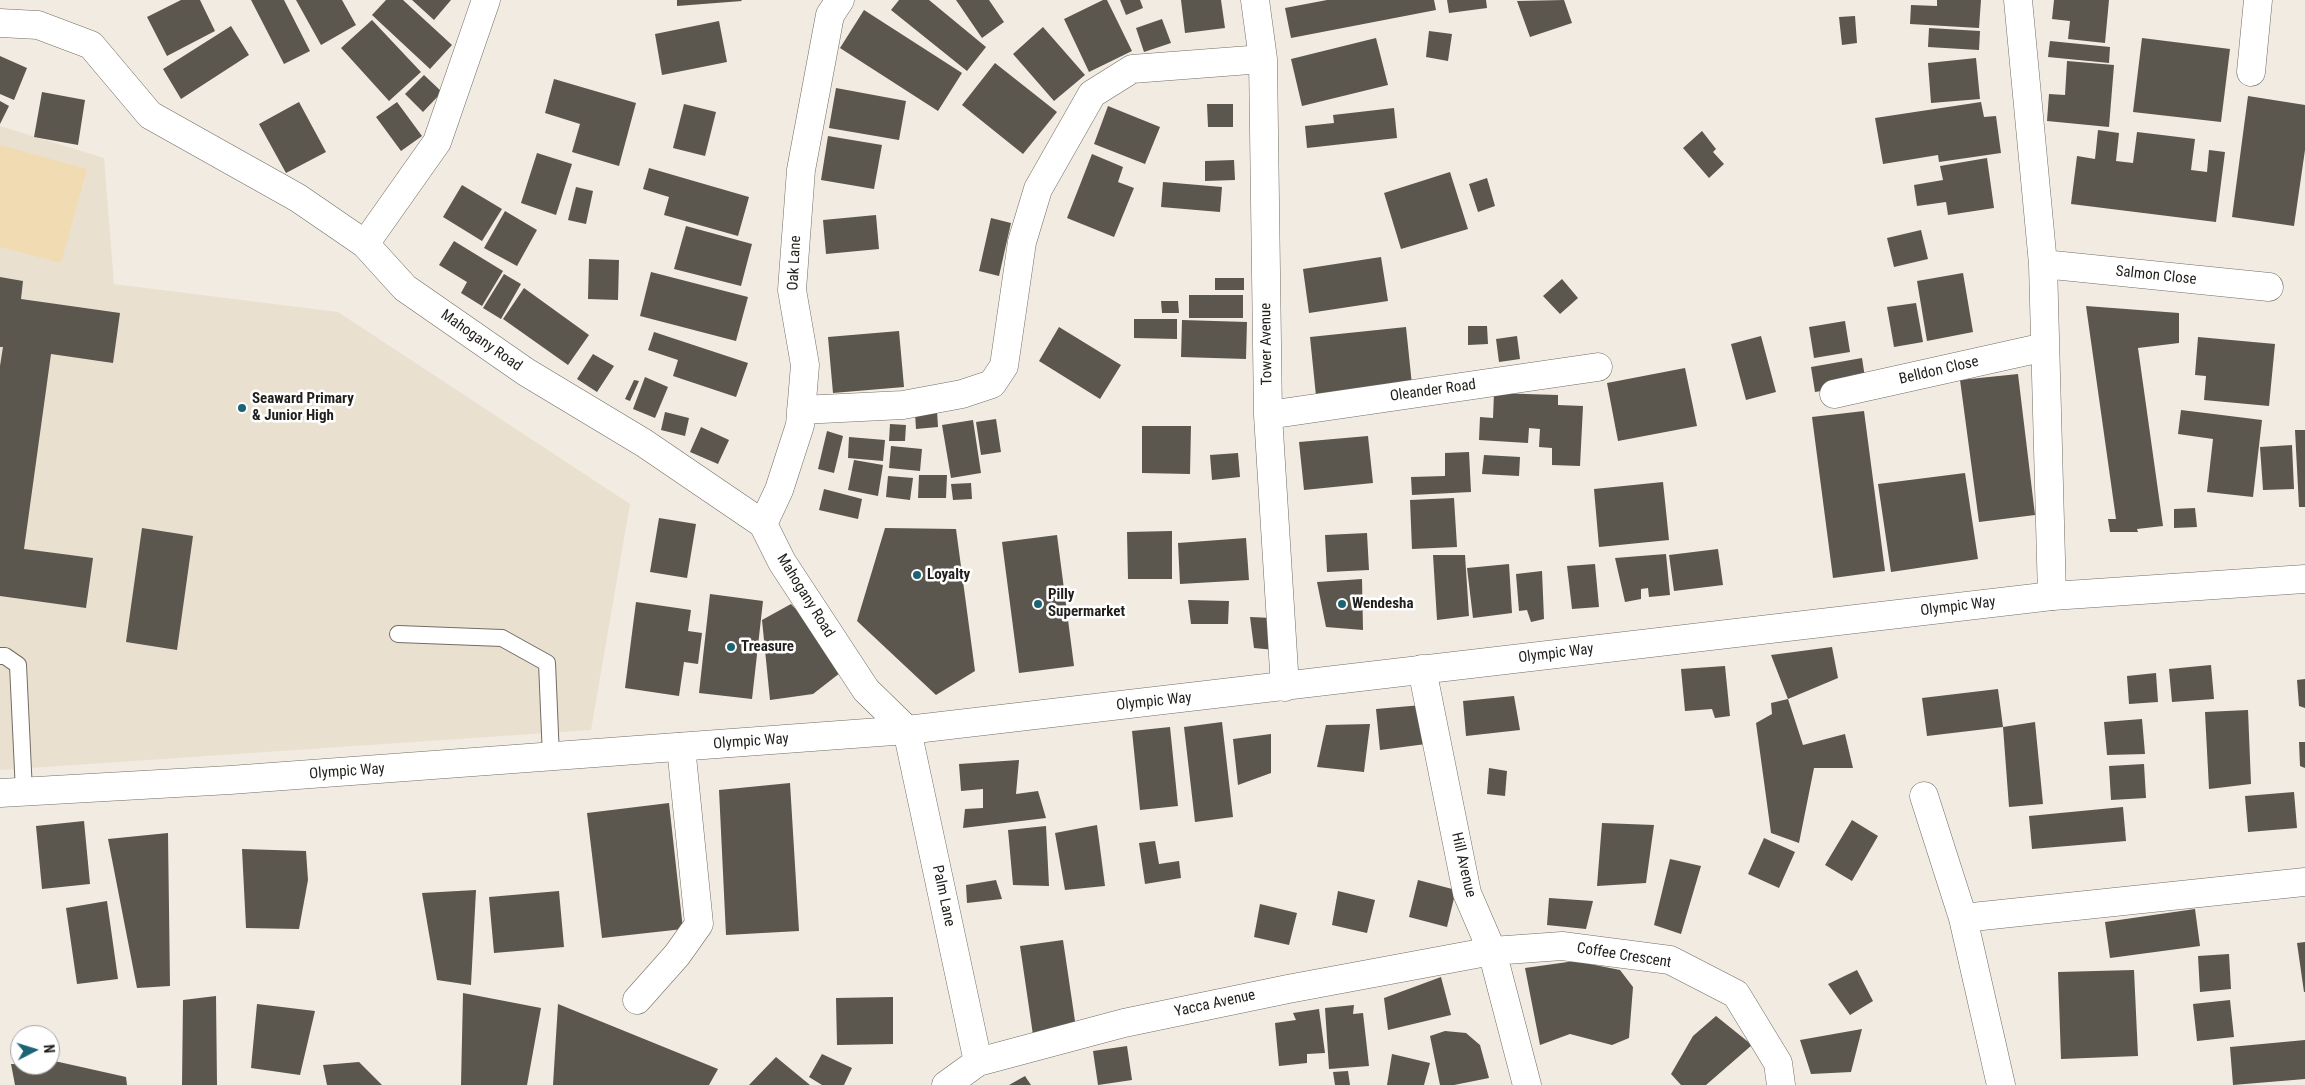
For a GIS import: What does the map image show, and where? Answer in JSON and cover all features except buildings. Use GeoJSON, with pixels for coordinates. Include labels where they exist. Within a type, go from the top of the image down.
{"type":"FeatureCollection","features":[{"type":"Feature","properties":{"kind":"street"},"geometry":{"type":"LineString","coordinates":[[366,244],[437,142],[486,0]]}},
{"type":"Feature","properties":{"kind":"street","name":"Tower Avenue"},"geometry":{"type":"LineString","coordinates":[[1255,0],[1263,59],[1268,415],[1285,688]]}},
{"type":"Feature","properties":{"kind":"street"},"geometry":{"type":"LineString","coordinates":[[2018,0],[2043,264],[2052,596]]}},
{"type":"Feature","properties":{"kind":"street"},"geometry":{"type":"LineString","coordinates":[[2251,72],[2258,0]]}},
{"type":"Feature","properties":{"kind":"street","name":"Oak Lane"},"geometry":{"type":"LineString","coordinates":[[763,524],[779,490],[800,425],[806,365],[792,290],[800,180],[832,5]]}},
{"type":"Feature","properties":{"kind":"street","name":"Mahogany Road"},"geometry":{"type":"LineString","coordinates":[[0,24],[38,25],[91,45],[150,115],[298,198],[366,244],[405,288],[526,372],[644,443],[763,524],[782,562],[866,690],[908,730]]}},
{"type":"Feature","properties":{"kind":"street"},"geometry":{"type":"LineString","coordinates":[[801,410],[903,405],[962,394],[992,384],[1004,366],[1022,242],[1038,189],[1092,94],[1132,69],[1263,59]]}},
{"type":"Feature","properties":{"kind":"street","name":"Salmon Close"},"geometry":{"type":"LineString","coordinates":[[2043,264],[2269,287]]}},
{"type":"Feature","properties":{"kind":"street","name":"Belldon Close"},"geometry":{"type":"LineString","coordinates":[[1834,394],[2045,347]]}},
{"type":"Feature","properties":{"kind":"street","name":"Oleander Road"},"geometry":{"type":"LineString","coordinates":[[1268,415],[1598,367]]}},
{"type":"Feature","properties":{"kind":"street","name":"Olympic Way"},"geometry":{"type":"LineString","coordinates":[[12,792],[199,782],[908,730],[1285,688],[1422,669],[2052,596],[2305,579]]}},
{"type":"Feature","properties":{"kind":"street","name":"Hill Avenue"},"geometry":{"type":"LineString","coordinates":[[1422,669],[1468,893],[1492,951],[1527,1085]]}},
{"type":"Feature","properties":{"kind":"street","name":"Palm Lane"},"geometry":{"type":"LineString","coordinates":[[908,730],[978,1062]]}},
{"type":"Feature","properties":{"kind":"street"},"geometry":{"type":"LineString","coordinates":[[637,1000],[677,955],[698,924],[681,747]]}},
{"type":"Feature","properties":{"kind":"street"},"geometry":{"type":"LineString","coordinates":[[1924,796],[1963,918],[2001,1085]]}},
{"type":"Feature","properties":{"kind":"street"},"geometry":{"type":"LineString","coordinates":[[1963,918],[2305,882]]}},
{"type":"Feature","properties":{"kind":"street","name":"Coffee Crescent"},"geometry":{"type":"LineString","coordinates":[[1492,951],[1562,946],[1670,960],[1736,994],[1778,1063],[1781,1085]]}},
{"type":"Feature","properties":{"kind":"street","name":"Yacca Avenue"},"geometry":{"type":"LineString","coordinates":[[946,1085],[978,1062],[1124,1022],[1492,951]]}},
{"type":"Feature","properties":{"kind":"lane"},"geometry":{"type":"LineString","coordinates":[[398,634],[502,638],[547,663],[551,757]]}},
{"type":"Feature","properties":{"kind":"lane"},"geometry":{"type":"LineString","coordinates":[[0,656],[5,656],[18,665],[12,792]]}},
{"type":"Feature","properties":{"kind":"shaded area","name":"Seaward Primary & Junior High"},"geometry":{"type":"Polygon","coordinates":[[[0,126],[104,158],[114,284],[338,312],[630,504],[591,730],[0,770],[0,126]]]}},
{"type":"Feature","properties":{"kind":"shaded area"},"geometry":{"type":"Polygon","coordinates":[[[0,145],[87,169],[61,263],[0,247],[0,145]]]}},
{"type":"Feature","properties":{"kind":"place","name":"Seaward Primary & Junior High"},"geometry":{"type":"Point","coordinates":[242,408]}},
{"type":"Feature","properties":{"kind":"place","name":"Loyalty"},"geometry":{"type":"Point","coordinates":[917,575]}},
{"type":"Feature","properties":{"kind":"place","name":"Pilly Supermarket"},"geometry":{"type":"Point","coordinates":[1038,604]}},
{"type":"Feature","properties":{"kind":"place","name":"Wendesha"},"geometry":{"type":"Point","coordinates":[1342,604]}},
{"type":"Feature","properties":{"kind":"place","name":"Treasure"},"geometry":{"type":"Point","coordinates":[731,647]}}]}
